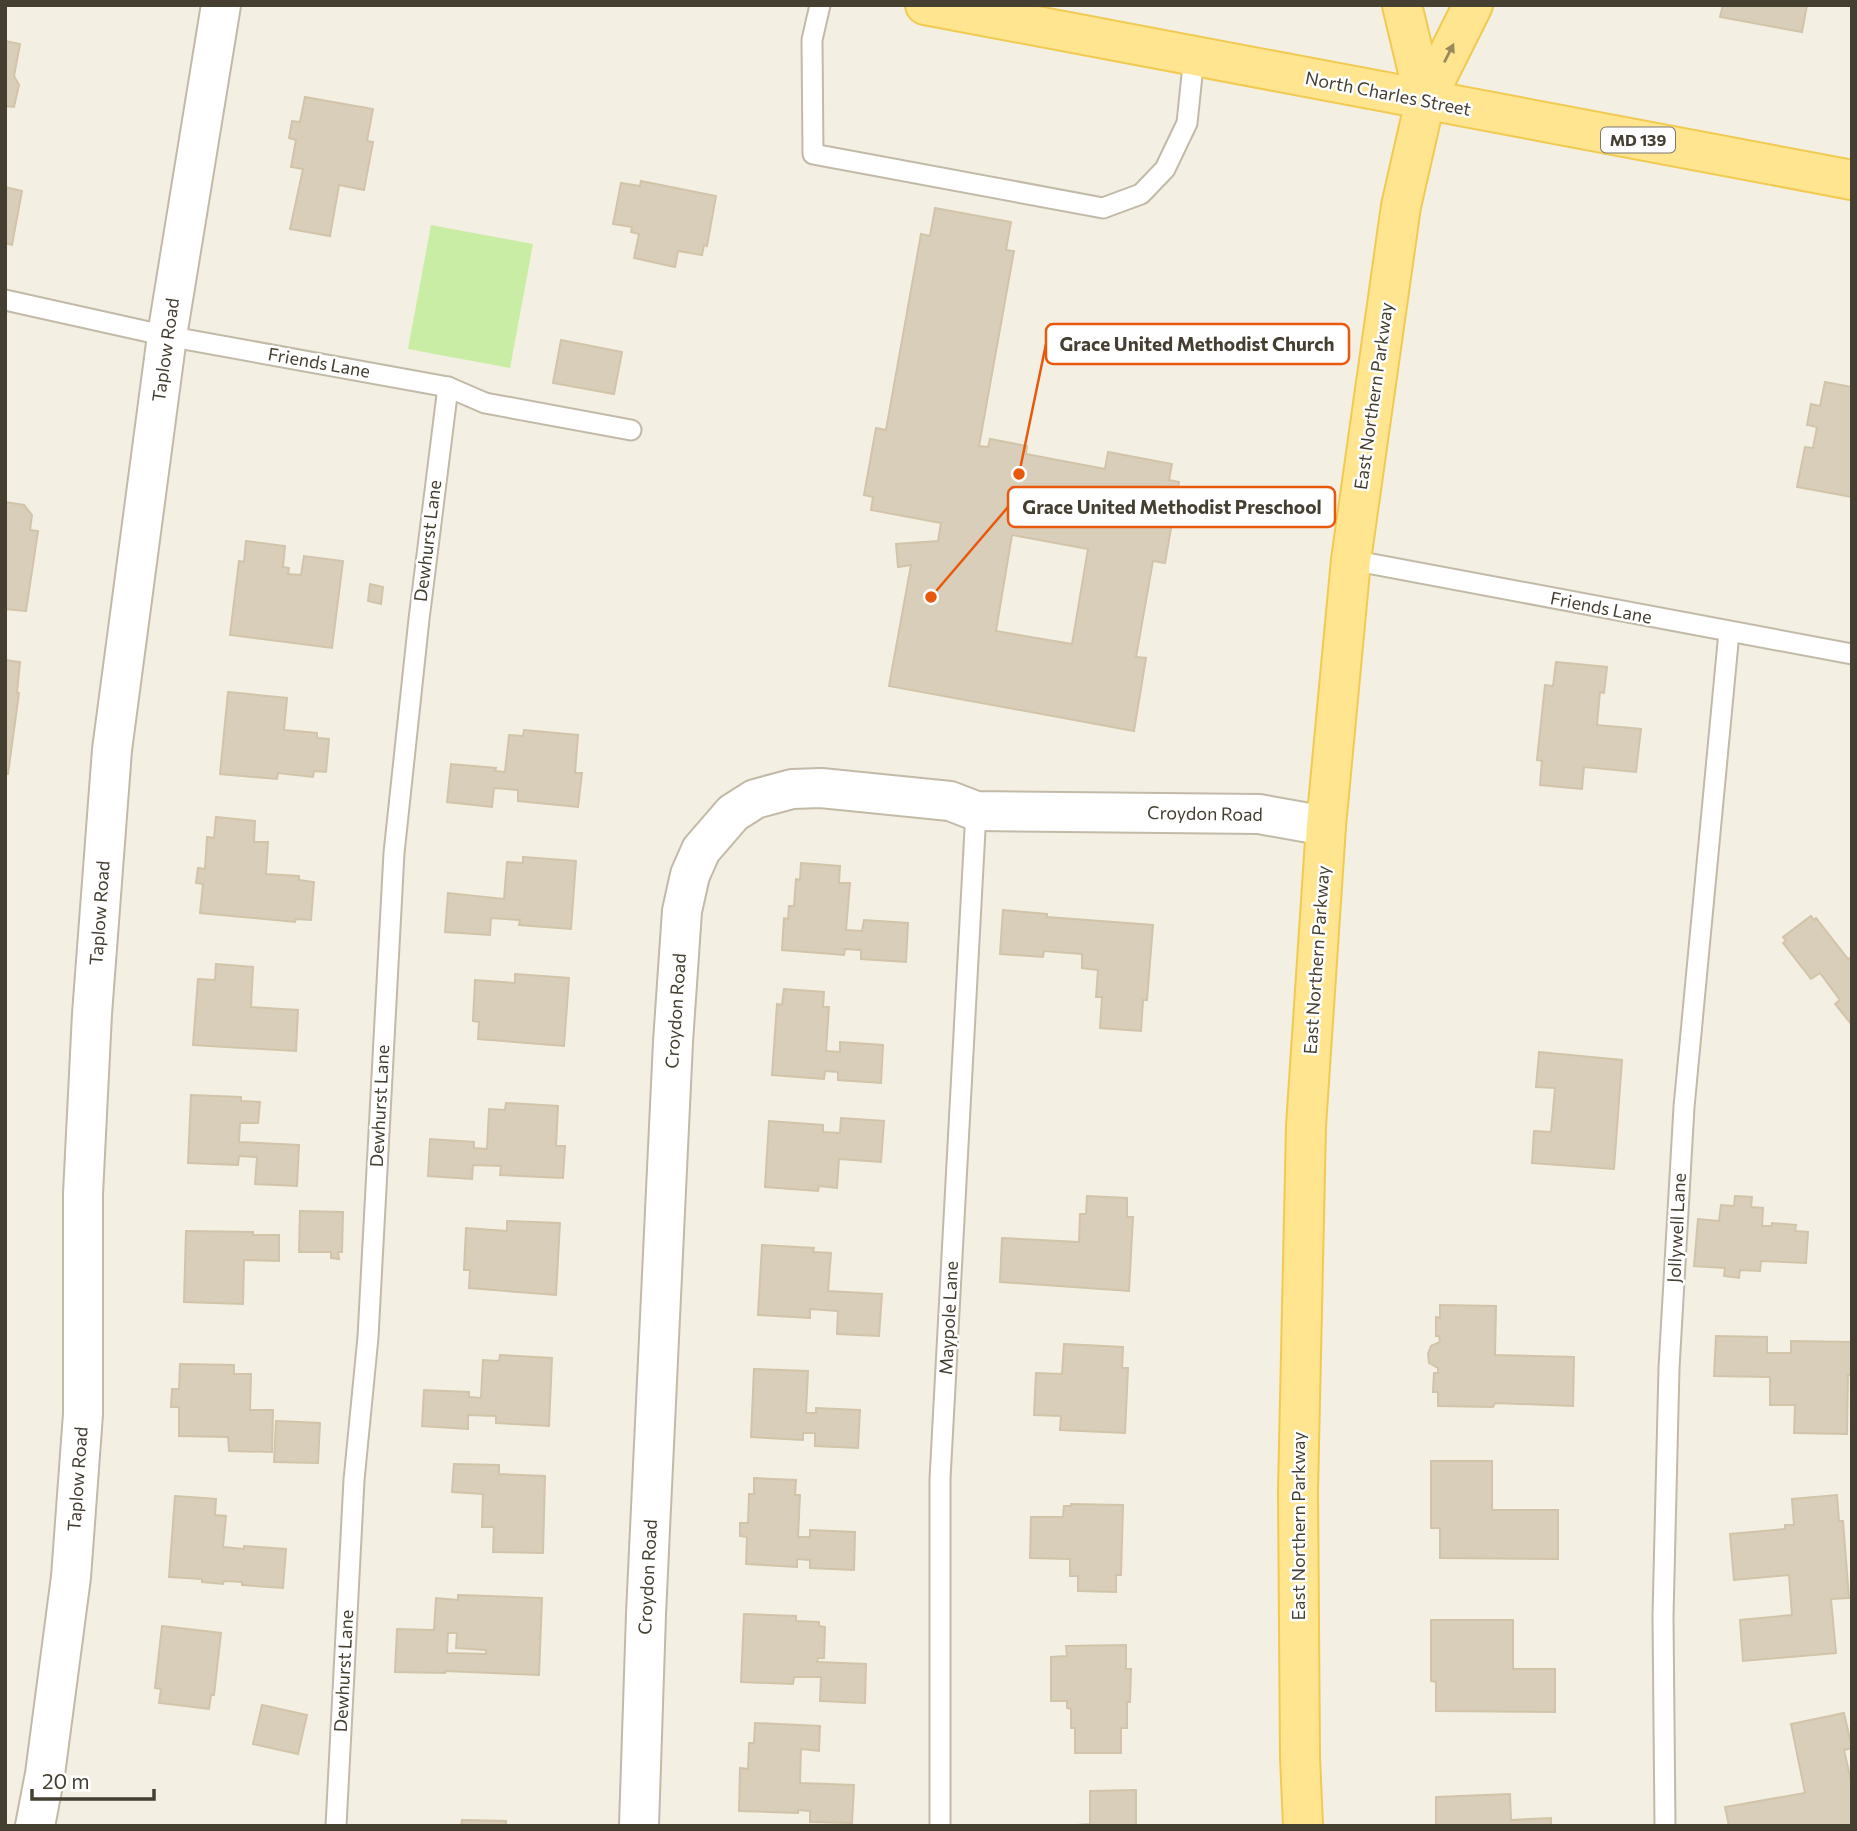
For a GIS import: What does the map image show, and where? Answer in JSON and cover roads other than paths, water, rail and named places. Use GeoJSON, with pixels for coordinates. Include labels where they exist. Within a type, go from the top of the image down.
{"type":"FeatureCollection","features":[{"type":"Feature","properties":{"kind":"main road","name":"North Charles Street"},"geometry":{"type":"LineString","coordinates":[[925,5],[1852,180]]}},
{"type":"Feature","properties":{"kind":"main road"},"geometry":{"type":"LineString","coordinates":[[1402,5],[1425,101]]}},
{"type":"Feature","properties":{"kind":"main road"},"geometry":{"type":"LineString","coordinates":[[1425,101],[1473,5]]}},
{"type":"Feature","properties":{"kind":"main road","name":"East Northern Parkway"},"geometry":{"type":"LineString","coordinates":[[1303,1826],[1298,1491],[1306,1126],[1326,826],[1351,559],[1401,206],[1425,101]]}},
{"type":"Feature","properties":{"kind":"street","name":"Taplow Road"},"geometry":{"type":"LineString","coordinates":[[35,1826],[45,1774],[71,1577],[82,1428],[83,1194],[92,1014],[112,750],[167,336],[221,5]]}},
{"type":"Feature","properties":{"kind":"street","name":"Croydon Road"},"geometry":{"type":"LineString","coordinates":[[639,1826],[646,1614],[673,1042],[682,911],[690,875],[701,850],[733,813],[755,799],[792,789],[821,788],[950,801],[976,811],[1259,814],[1326,826]]}},
{"type":"Feature","properties":{"kind":"lane"},"geometry":{"type":"LineString","coordinates":[[820,5],[812,40],[813,154],[1102,208],[1141,194],[1165,169],[1188,123],[1194,56]]}},
{"type":"Feature","properties":{"kind":"lane","name":"Friends Lane"},"geometry":{"type":"LineString","coordinates":[[5,300],[167,336],[448,387],[485,403],[631,430]]}},
{"type":"Feature","properties":{"kind":"lane","name":"Dewhurst Lane"},"geometry":{"type":"LineString","coordinates":[[336,1826],[354,1480],[368,1337],[394,853],[448,387]]}},
{"type":"Feature","properties":{"kind":"lane","name":"Friends Lane"},"geometry":{"type":"LineString","coordinates":[[1351,559],[1852,654]]}},
{"type":"Feature","properties":{"kind":"lane","name":"Jollywell Lane"},"geometry":{"type":"LineString","coordinates":[[1665,1826],[1663,1616],[1669,1368],[1684,1107],[1729,632]]}},
{"type":"Feature","properties":{"kind":"lane","name":"Maypole Lane"},"geometry":{"type":"LineString","coordinates":[[940,1826],[940,1479],[976,811]]}},
{"type":"Feature","properties":{"kind":"place","name":"Grace United Methodist Church"},"geometry":{"type":"Point","coordinates":[1019,474]}},
{"type":"Feature","properties":{"kind":"place","name":"Grace United Methodist Preschool"},"geometry":{"type":"Point","coordinates":[931,597]}}]}
